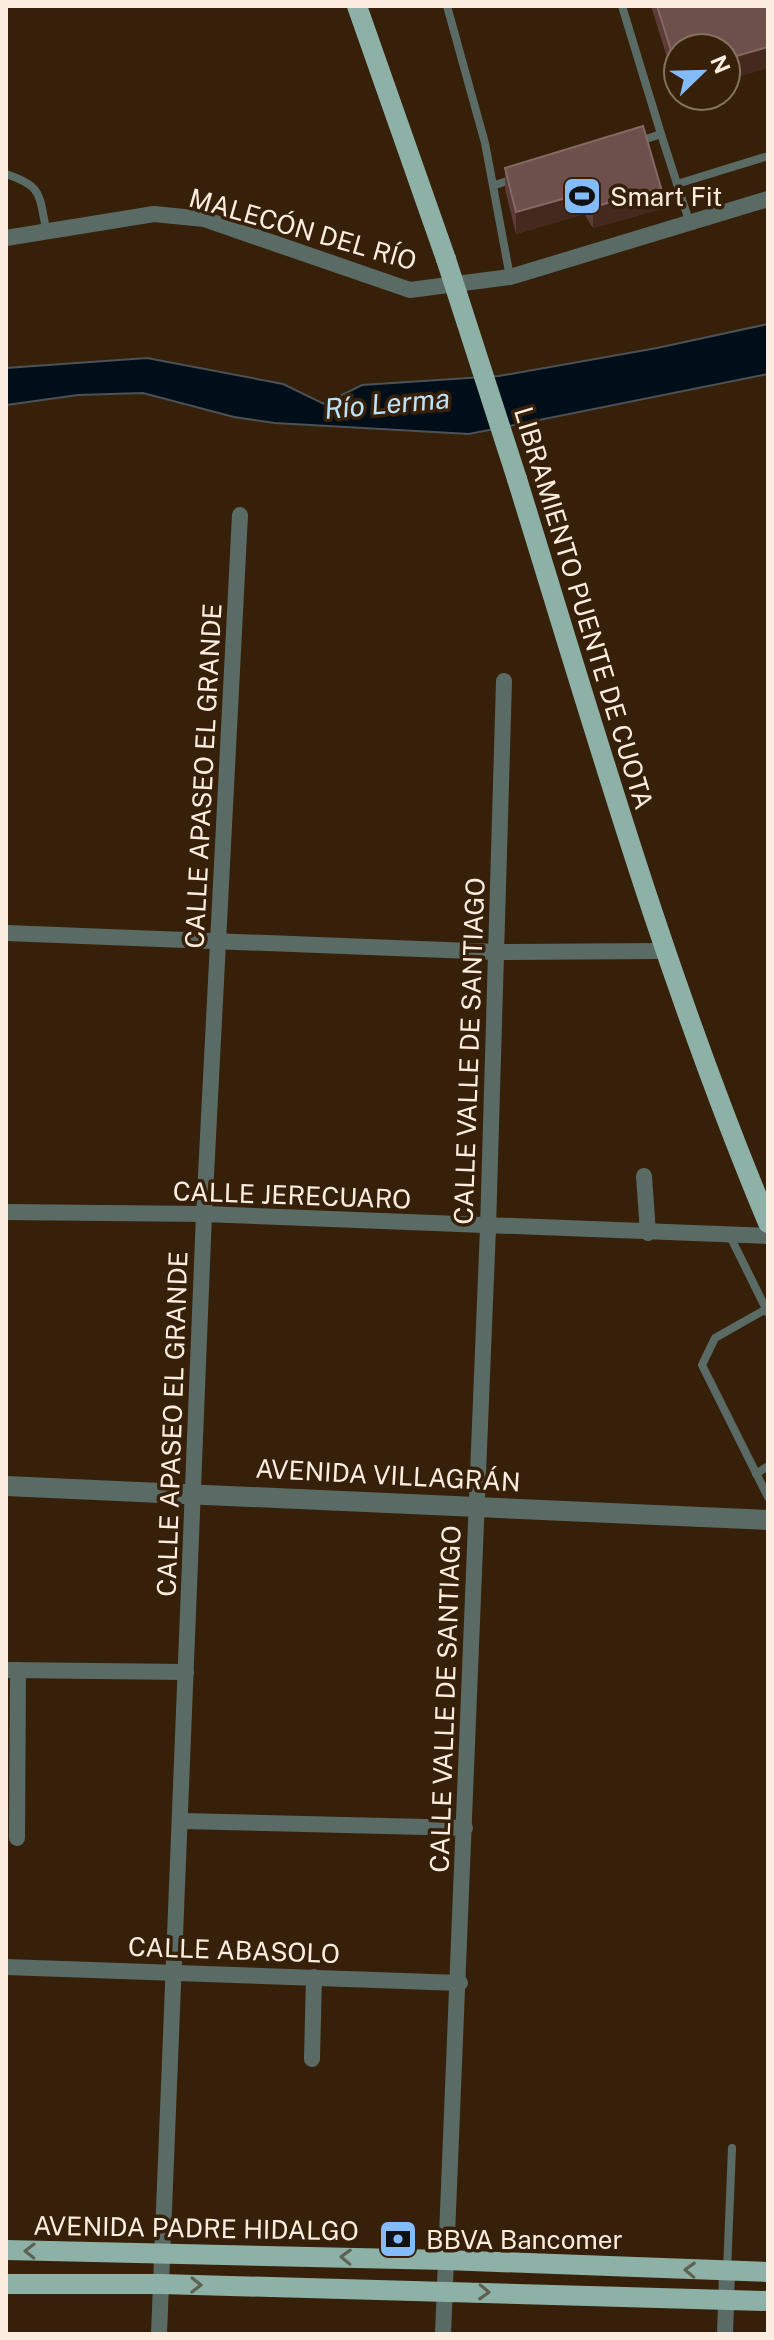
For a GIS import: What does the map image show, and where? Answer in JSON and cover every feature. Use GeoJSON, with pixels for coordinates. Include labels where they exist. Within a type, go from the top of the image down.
{"type":"FeatureCollection","features":[{"type":"Feature","properties":{"kind":"main road","name":"LIBRAMIENTO PUENTE DE CUOTA"},"geometry":{"type":"LineString","coordinates":[[357,6],[446,259],[663,951],[716,1099],[768,1223]]}},
{"type":"Feature","properties":{"kind":"main road","name":"AVENIDA PADRE HIDALGO"},"geometry":{"type":"LineString","coordinates":[[6,2250],[446,2260],[768,2272]]}},
{"type":"Feature","properties":{"kind":"main road"},"geometry":{"type":"LineString","coordinates":[[88,2251],[89,2284]]}},
{"type":"Feature","properties":{"kind":"main road"},"geometry":{"type":"LineString","coordinates":[[581,2295],[582,2266]]}},
{"type":"Feature","properties":{"kind":"main road"},"geometry":{"type":"LineString","coordinates":[[6,2284],[161,2284],[768,2301]]}},
{"type":"Feature","properties":{"kind":"street","name":"MALECÓN DEL RÍO"},"geometry":{"type":"LineString","coordinates":[[6,238],[47,234],[154,214],[204,219],[410,290],[510,277],[768,199]]}},
{"type":"Feature","properties":{"kind":"street","name":"CALLE APASEO EL GRANDE"},"geometry":{"type":"LineString","coordinates":[[159,2334],[204,1214],[240,515]]}},
{"type":"Feature","properties":{"kind":"street","name":"CALLE VALLE DE SANTIAGO"},"geometry":{"type":"LineString","coordinates":[[443,2334],[460,1983],[475,1504],[488,1228],[504,681]]}},
{"type":"Feature","properties":{"kind":"street"},"geometry":{"type":"LineString","coordinates":[[6,933],[497,952],[663,951]]}},
{"type":"Feature","properties":{"kind":"street"},"geometry":{"type":"LineString","coordinates":[[644,1176],[648,1233]]}},
{"type":"Feature","properties":{"kind":"street","name":"CALLE JERECUARO"},"geometry":{"type":"LineString","coordinates":[[6,1212],[204,1214],[488,1228],[768,1236]]}},
{"type":"Feature","properties":{"kind":"street","name":"AVENIDA VILLAGRÁN"},"geometry":{"type":"LineString","coordinates":[[6,1486],[475,1504],[768,1520]]}},
{"type":"Feature","properties":{"kind":"street"},"geometry":{"type":"LineString","coordinates":[[17,1838],[12,1670],[186,1672]]}},
{"type":"Feature","properties":{"kind":"street"},"geometry":{"type":"LineString","coordinates":[[181,1821],[465,1828]]}},
{"type":"Feature","properties":{"kind":"street","name":"CALLE ABASOLO"},"geometry":{"type":"LineString","coordinates":[[6,1967],[460,1983]]}},
{"type":"Feature","properties":{"kind":"street"},"geometry":{"type":"LineString","coordinates":[[312,2059],[314,1977]]}},
{"type":"Feature","properties":{"kind":"street"},"geometry":{"type":"LineString","coordinates":[[725,2334],[727,2272]]}},
{"type":"Feature","properties":{"kind":"lane"},"geometry":{"type":"LineString","coordinates":[[447,6],[495,185],[510,277]]}},
{"type":"Feature","properties":{"kind":"lane"},"geometry":{"type":"LineString","coordinates":[[622,6],[690,224]]}},
{"type":"Feature","properties":{"kind":"lane"},"geometry":{"type":"LineString","coordinates":[[631,143],[661,134]]}},
{"type":"Feature","properties":{"kind":"lane"},"geometry":{"type":"LineString","coordinates":[[677,184],[768,156]]}},
{"type":"Feature","properties":{"kind":"lane"},"geometry":{"type":"LineString","coordinates":[[6,174],[31,183],[38,192],[47,234]]}},
{"type":"Feature","properties":{"kind":"lane"},"geometry":{"type":"LineString","coordinates":[[495,185],[525,176]]}},
{"type":"Feature","properties":{"kind":"lane"},"geometry":{"type":"LineString","coordinates":[[729,1235],[767,1310],[715,1338],[702,1365],[768,1497]]}},
{"type":"Feature","properties":{"kind":"lane"},"geometry":{"type":"LineString","coordinates":[[756,1474],[768,1466]]}},
{"type":"Feature","properties":{"kind":"lane"},"geometry":{"type":"LineString","coordinates":[[727,2272],[732,2148]]}},
{"type":"Feature","properties":{"kind":"water","name":"Río Lerma"},"geometry":{"type":"Polygon","coordinates":[[[768,324],[768,374],[469,434],[275,423],[234,417],[143,393],[78,395],[6,405],[6,368],[147,358],[283,384],[324,404],[362,385],[499,376],[657,348],[768,324]]]}},
{"type":"Feature","properties":{"kind":"building"},"geometry":{"type":"Polygon","coordinates":[[[657,6],[768,6],[768,47],[742,54],[742,32],[665,32],[657,6]]]}},
{"type":"Feature","properties":{"kind":"building","name":"Smart Fit"},"geometry":{"type":"Polygon","coordinates":[[[643,126],[661,188],[593,207],[584,193],[516,212],[505,168],[643,126]]]}},
{"type":"Feature","properties":{"kind":"place","name":"Smart Fit"},"geometry":{"type":"Point","coordinates":[582,196]}},
{"type":"Feature","properties":{"kind":"place","name":"BBVA Bancomer"},"geometry":{"type":"Point","coordinates":[398,2239]}}]}
